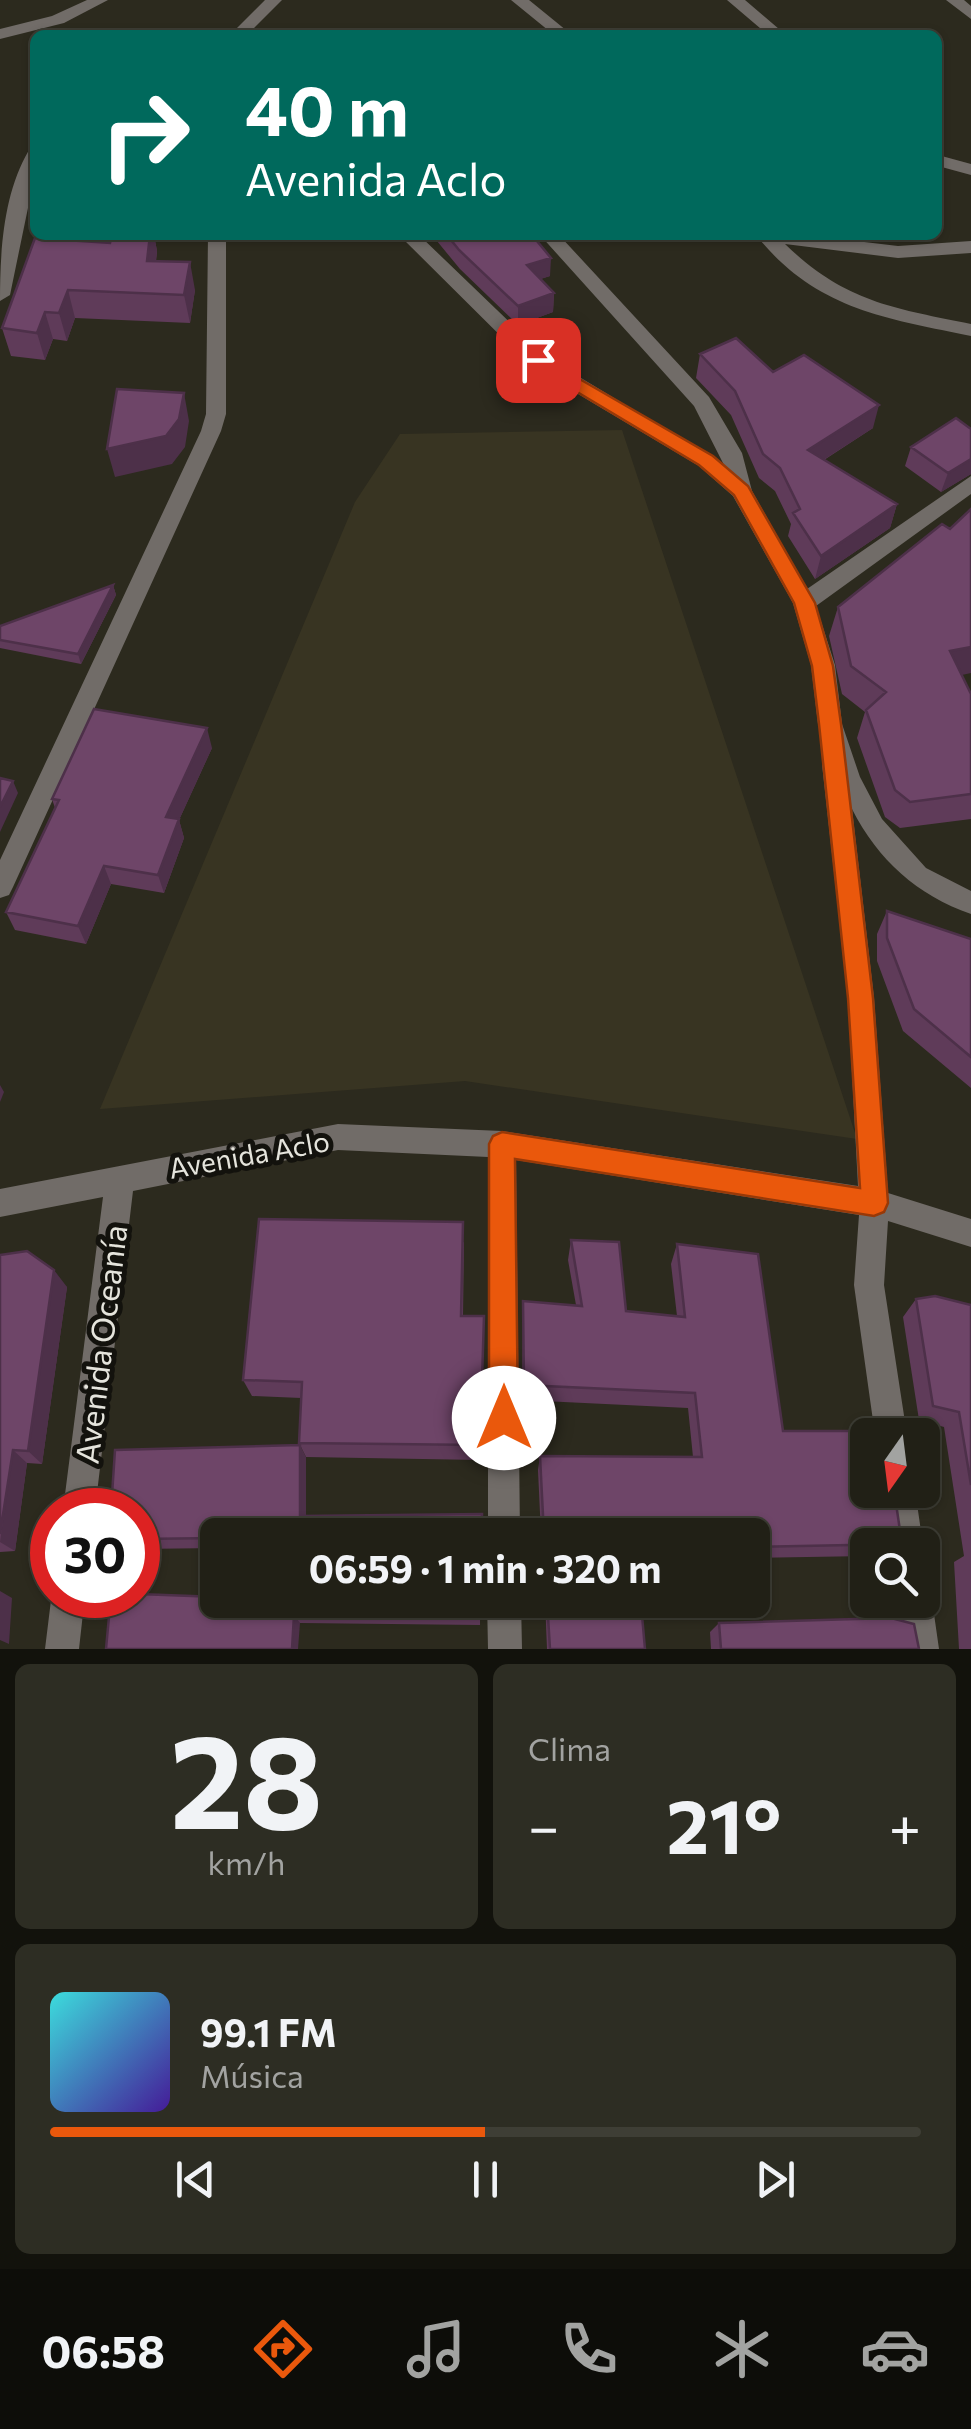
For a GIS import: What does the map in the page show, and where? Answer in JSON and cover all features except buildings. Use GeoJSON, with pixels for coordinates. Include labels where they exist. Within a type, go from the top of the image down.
{"type":"FeatureCollection","features":[{"type":"Feature","properties":{"kind":"street"},"geometry":{"type":"LineString","coordinates":[[0,34],[58,20],[100,0]]}},
{"type":"Feature","properties":{"kind":"street"},"geometry":{"type":"LineString","coordinates":[[243,30],[274,0]]}},
{"type":"Feature","properties":{"kind":"street"},"geometry":{"type":"LineString","coordinates":[[518,0],[557,30]]}},
{"type":"Feature","properties":{"kind":"street"},"geometry":{"type":"LineString","coordinates":[[735,0],[772,30]]}},
{"type":"Feature","properties":{"kind":"street"},"geometry":{"type":"LineString","coordinates":[[954,0],[971,14]]}},
{"type":"Feature","properties":{"kind":"street"},"geometry":{"type":"LineString","coordinates":[[942,162],[967,173]]}},
{"type":"Feature","properties":{"kind":"street"},"geometry":{"type":"LineString","coordinates":[[0,295],[30,172]]}},
{"type":"Feature","properties":{"kind":"street"},"geometry":{"type":"LineString","coordinates":[[0,888],[211,431],[216,414],[217,240]]}},
{"type":"Feature","properties":{"kind":"street"},"geometry":{"type":"LineString","coordinates":[[413,240],[538,360],[706,461],[742,490]]}},
{"type":"Feature","properties":{"kind":"street"},"geometry":{"type":"LineString","coordinates":[[553,240],[702,402],[732,453],[742,490],[804,603],[822,666],[860,998],[874,1203],[869,1285],[888,1418]]}},
{"type":"Feature","properties":{"kind":"street"},"geometry":{"type":"LineString","coordinates":[[770,240],[806,274],[868,309],[971,330]]}},
{"type":"Feature","properties":{"kind":"street"},"geometry":{"type":"LineString","coordinates":[[799,240],[898,252],[971,247]]}},
{"type":"Feature","properties":{"kind":"street"},"geometry":{"type":"LineString","coordinates":[[804,603],[971,483]]}},
{"type":"Feature","properties":{"kind":"street"},"geometry":{"type":"LineString","coordinates":[[830,724],[848,778],[873,826],[917,876],[971,903]]}},
{"type":"Feature","properties":{"kind":"street","name":"Avenida Aclo"},"geometry":{"type":"LineString","coordinates":[[0,1203],[338,1137],[502,1144],[874,1203],[971,1233]]}},
{"type":"Feature","properties":{"kind":"street"},"geometry":{"type":"LineString","coordinates":[[502,1144],[504,1518]]}},
{"type":"Feature","properties":{"kind":"street","name":"Avenida Oceanía"},"geometry":{"type":"LineString","coordinates":[[82,1488],[120,1178]]}},
{"type":"Feature","properties":{"kind":"street"},"geometry":{"type":"LineString","coordinates":[[62,1649],[65,1618]]}},
{"type":"Feature","properties":{"kind":"street"},"geometry":{"type":"LineString","coordinates":[[504,1618],[504,1649]]}},
{"type":"Feature","properties":{"kind":"street"},"geometry":{"type":"LineString","coordinates":[[918,1618],[922,1649]]}},
{"type":"Feature","properties":{"kind":"shaded area"},"geometry":{"type":"Polygon","coordinates":[[[622,430],[857,1139],[465,1081],[100,1109],[355,502],[400,434],[622,430]]]}},
{"type":"Feature","properties":{"kind":"route"},"geometry":{"type":"LineString","coordinates":[[504,1418],[502,1144],[874,1203],[860,998],[830,724],[822,666],[804,603],[742,490],[706,461],[538,360]]}}]}
